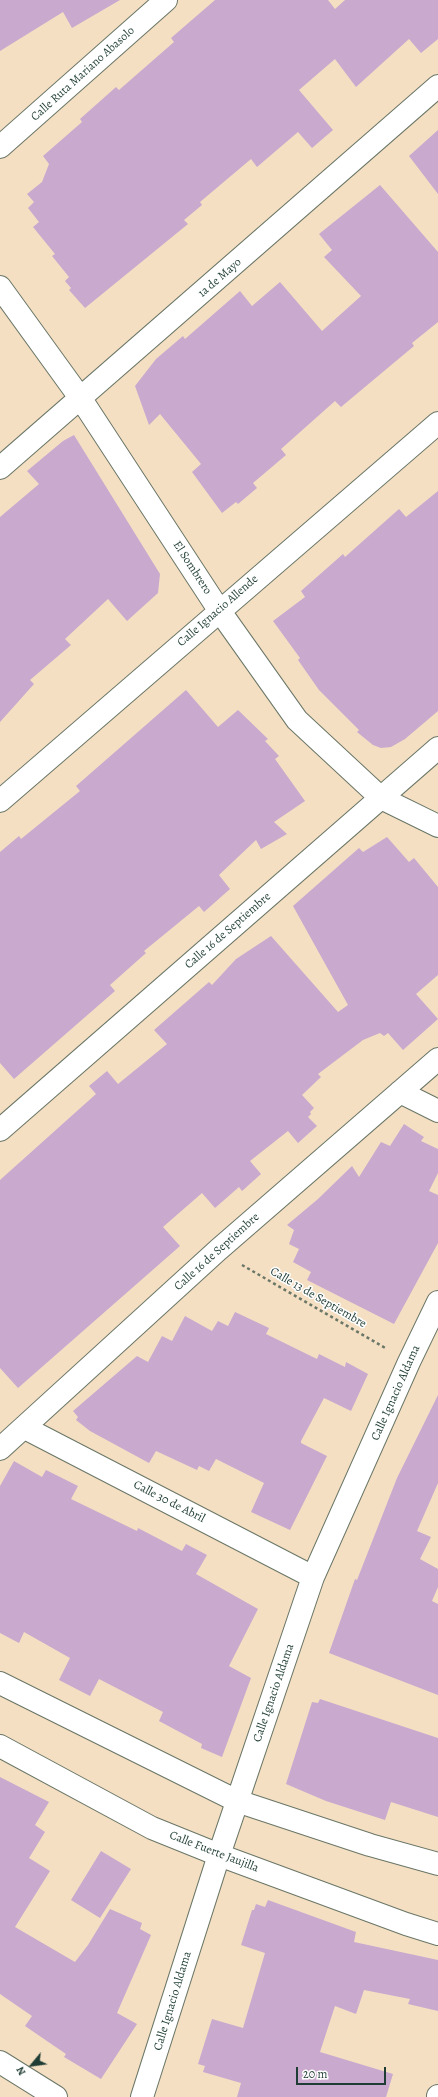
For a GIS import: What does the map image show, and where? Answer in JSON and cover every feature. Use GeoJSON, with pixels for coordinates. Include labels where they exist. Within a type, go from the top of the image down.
{"type":"FeatureCollection","features":[{"type":"Feature","properties":{"kind":"street","name":"Calle Ruta Mariano Abasolo"},"geometry":{"type":"LineString","coordinates":[[0,147],[166,0]]}},
{"type":"Feature","properties":{"kind":"street","name":"1a de Mayo"},"geometry":{"type":"LineString","coordinates":[[0,468],[81,399],[438,86]]}},
{"type":"Feature","properties":{"kind":"street","name":"El Sombrero"},"geometry":{"type":"LineString","coordinates":[[0,287],[81,399],[220,610],[297,720],[381,798],[438,826]]}},
{"type":"Feature","properties":{"kind":"street","name":"Calle Ignacio Allende"},"geometry":{"type":"LineString","coordinates":[[0,801],[438,422]]}},
{"type":"Feature","properties":{"kind":"street","name":"Calle 16 de Septiembre"},"geometry":{"type":"LineString","coordinates":[[0,1130],[438,748]]}},
{"type":"Feature","properties":{"kind":"street","name":"Calle 16 de Septiembre"},"geometry":{"type":"LineString","coordinates":[[0,1449],[25,1428],[218,1250],[438,1059]]}},
{"type":"Feature","properties":{"kind":"street"},"geometry":{"type":"LineString","coordinates":[[400,1092],[438,1111]]}},
{"type":"Feature","properties":{"kind":"street","name":"Calle Ignacio Aldama"},"geometry":{"type":"LineString","coordinates":[[142,2097],[218,1855],[313,1578],[409,1362],[438,1302]]}},
{"type":"Feature","properties":{"kind":"street","name":"Calle 30 de Abril"},"geometry":{"type":"LineString","coordinates":[[25,1428],[313,1578]]}},
{"type":"Feature","properties":{"kind":"street"},"geometry":{"type":"LineString","coordinates":[[0,1683],[237,1802],[438,1864]]}},
{"type":"Feature","properties":{"kind":"street","name":"Calle Fuerte Jaujilla"},"geometry":{"type":"LineString","coordinates":[[0,1746],[152,1828],[218,1855],[406,1924],[438,1934]]}},
{"type":"Feature","properties":{"kind":"street"},"geometry":{"type":"LineString","coordinates":[[0,2062],[56,2097]]}},
{"type":"Feature","properties":{"kind":"path","name":"Calle 13 de Septiembre"},"geometry":{"type":"LineString","coordinates":[[218,1250],[409,1362]]}},
{"type":"Feature","properties":{"kind":"building"},"geometry":{"type":"Polygon","coordinates":[[[0,0],[120,0],[72,28],[63,12],[0,51],[0,0]]]}},
{"type":"Feature","properties":{"kind":"building"},"geometry":{"type":"Polygon","coordinates":[[[215,0],[328,0],[335,9],[345,0],[438,0],[438,39],[421,53],[409,39],[356,87],[335,59],[299,90],[333,130],[312,148],[298,132],[257,167],[251,159],[200,202],[202,205],[184,220],[188,224],[85,308],[69,290],[71,288],[65,281],[69,277],[52,256],[55,254],[33,227],[39,222],[28,208],[34,202],[27,194],[42,182],[49,164],[43,156],[82,122],[80,119],[116,87],[119,90],[174,42],[171,38],[215,0]]]}},
{"type":"Feature","properties":{"kind":"building"},"geometry":{"type":"Polygon","coordinates":[[[438,130],[438,194],[409,156],[438,130]]]}},
{"type":"Feature","properties":{"kind":"building"},"geometry":{"type":"Polygon","coordinates":[[[380,185],[438,252],[438,322],[412,343],[414,346],[341,407],[335,401],[281,449],[286,455],[253,483],[257,488],[238,504],[236,502],[222,513],[192,472],[201,464],[160,414],[149,425],[135,386],[156,359],[183,336],[185,339],[240,291],[252,306],[280,282],[322,331],[361,296],[324,257],[332,250],[319,234],[380,185]]]}},
{"type":"Feature","properties":{"kind":"building"},"geometry":{"type":"Polygon","coordinates":[[[74,435],[160,574],[158,593],[127,621],[108,599],[65,639],[71,645],[30,680],[34,684],[0,722],[0,517],[39,484],[27,471],[63,441],[74,435]]]}},
{"type":"Feature","properties":{"kind":"building"},"geometry":{"type":"Polygon","coordinates":[[[438,491],[438,711],[405,739],[391,747],[381,748],[373,745],[357,732],[359,730],[319,690],[298,660],[300,658],[273,621],[305,597],[301,591],[343,554],[345,557],[399,509],[406,517],[438,491]]]}},
{"type":"Feature","properties":{"kind":"building"},"geometry":{"type":"Polygon","coordinates":[[[186,690],[218,727],[238,710],[268,739],[265,741],[279,756],[275,759],[305,801],[274,822],[287,834],[261,849],[256,840],[219,875],[230,889],[204,912],[199,906],[144,951],[146,953],[110,985],[115,991],[14,1079],[0,1063],[0,852],[19,836],[21,839],[80,791],[76,786],[186,690]]]}},
{"type":"Feature","properties":{"kind":"building"},"geometry":{"type":"Polygon","coordinates":[[[387,837],[409,862],[414,858],[438,887],[438,975],[416,994],[438,1019],[403,1050],[388,1033],[384,1036],[380,1033],[363,1040],[318,1074],[321,1077],[302,1095],[314,1108],[308,1117],[317,1126],[298,1143],[288,1131],[250,1161],[261,1174],[242,1191],[239,1187],[215,1208],[202,1193],[163,1227],[180,1246],[18,1388],[0,1368],[0,1180],[96,1094],[89,1086],[107,1071],[118,1084],[167,1044],[154,1030],[209,982],[212,985],[236,959],[271,936],[338,1012],[348,1005],[293,906],[359,848],[363,852],[387,837]]]}},
{"type":"Feature","properties":{"kind":"building"},"geometry":{"type":"Polygon","coordinates":[[[404,1124],[424,1137],[421,1141],[438,1149],[438,1173],[429,1191],[438,1195],[438,1243],[394,1324],[307,1280],[311,1272],[293,1262],[299,1249],[289,1244],[294,1230],[287,1225],[318,1199],[352,1166],[359,1177],[381,1142],[390,1146],[404,1124]]]}},
{"type":"Feature","properties":{"kind":"building"},"geometry":{"type":"Polygon","coordinates":[[[235,1312],[269,1328],[266,1334],[317,1359],[319,1354],[345,1367],[346,1362],[368,1374],[351,1411],[324,1398],[301,1441],[301,1443],[327,1456],[290,1530],[251,1512],[264,1483],[216,1459],[209,1471],[199,1466],[197,1470],[156,1451],[149,1463],[90,1431],[76,1420],[78,1417],[73,1411],[137,1356],[148,1362],[162,1336],[172,1341],[185,1316],[212,1331],[218,1321],[228,1326],[235,1312]]]}},
{"type":"Feature","properties":{"kind":"building"},"geometry":{"type":"Polygon","coordinates":[[[438,1395],[438,1483],[417,1531],[431,1537],[420,1559],[438,1569],[438,1587],[432,1601],[438,1604],[438,1695],[329,1653],[355,1579],[357,1580],[397,1478],[438,1395]]]}},
{"type":"Feature","properties":{"kind":"building"},"geometry":{"type":"Polygon","coordinates":[[[14,1461],[42,1477],[46,1470],[78,1486],[71,1499],[137,1531],[138,1528],[182,1551],[186,1544],[207,1555],[196,1574],[258,1609],[229,1666],[251,1678],[222,1757],[201,1748],[202,1744],[159,1721],[163,1712],[99,1679],[90,1696],[59,1680],[70,1658],[24,1632],[19,1643],[0,1633],[0,1486],[14,1461]]]}},
{"type":"Feature","properties":{"kind":"building"},"geometry":{"type":"Polygon","coordinates":[[[320,1699],[438,1738],[438,1817],[391,1802],[385,1820],[326,1801],[286,1784],[312,1702],[318,1703],[320,1699]]]}},
{"type":"Feature","properties":{"kind":"building"},"geometry":{"type":"Polygon","coordinates":[[[0,1777],[49,1802],[35,1825],[45,1832],[29,1858],[50,1871],[15,1927],[75,1962],[88,1945],[110,1909],[142,1923],[140,1929],[151,1935],[117,2013],[137,2024],[101,2079],[64,2057],[66,2054],[25,2026],[32,2016],[0,1994],[0,1777]]]}},
{"type":"Feature","properties":{"kind":"building"},"geometry":{"type":"Polygon","coordinates":[[[101,1851],[131,1869],[100,1918],[71,1900],[101,1851]]]}},
{"type":"Feature","properties":{"kind":"building"},"geometry":{"type":"Polygon","coordinates":[[[268,1900],[356,1932],[354,1942],[438,1960],[438,2011],[408,2004],[410,1999],[364,1990],[356,2014],[335,2006],[320,2052],[393,2074],[386,2097],[237,2097],[241,2083],[203,2072],[205,2066],[198,2064],[212,2019],[243,2028],[265,1953],[241,1945],[252,1910],[254,1910],[256,1904],[265,1907],[268,1900]]]}}]}
